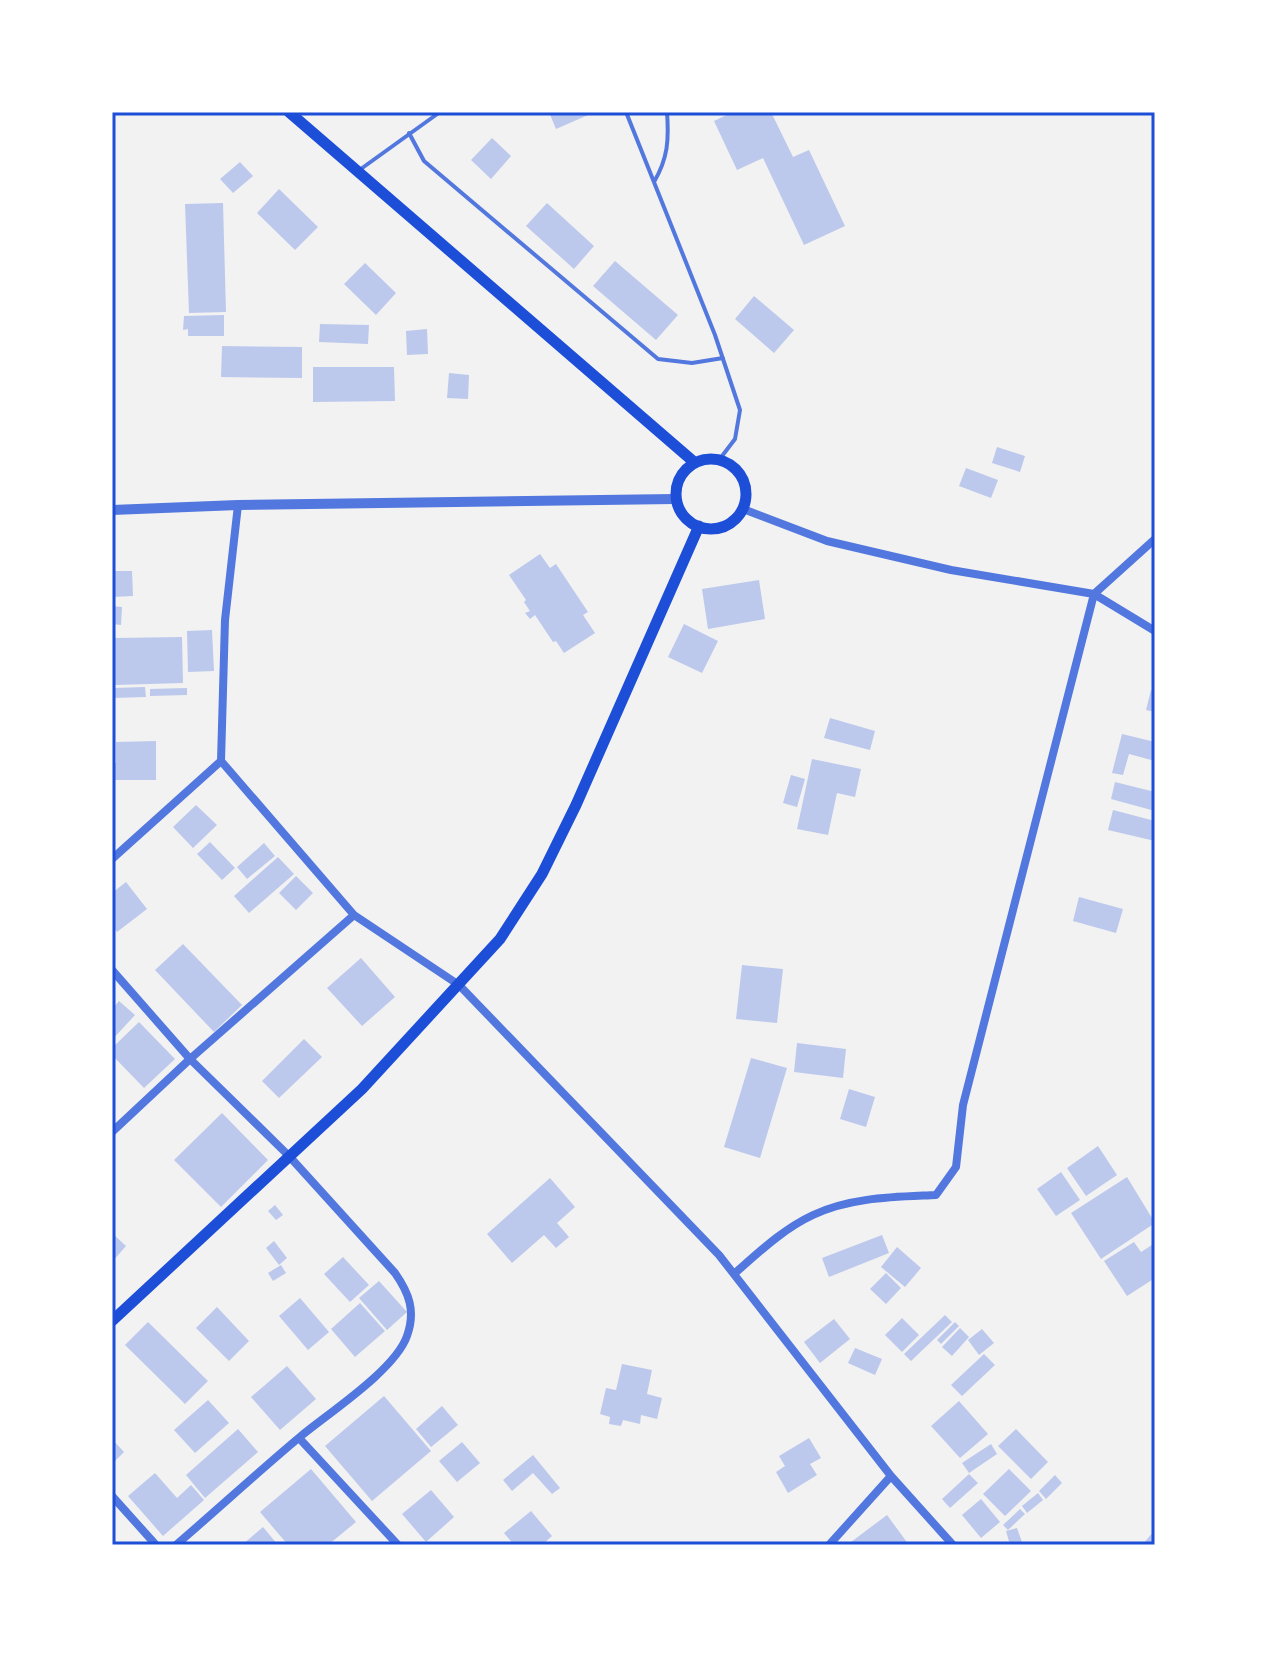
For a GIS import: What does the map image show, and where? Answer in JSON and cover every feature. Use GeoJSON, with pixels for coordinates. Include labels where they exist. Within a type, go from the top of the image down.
{"type":"FeatureCollection","features":[{"type":"Feature","properties":{"kind":"main road"},"geometry":{"type":"LineString","coordinates":[[289,112],[694,462]]}},
{"type":"Feature","properties":{"kind":"main road"},"geometry":{"type":"LineString","coordinates":[[719,460],[731,465],[740,474],[746,498],[735,520],[712,529],[690,522],[680,512],[675,499],[679,478],[694,462],[719,460]]}},
{"type":"Feature","properties":{"kind":"main road"},"geometry":{"type":"LineString","coordinates":[[112,1321],[362,1089],[500,939],[542,874],[576,805],[699,526]]}},
{"type":"Feature","properties":{"kind":"street"},"geometry":{"type":"LineString","coordinates":[[112,510],[238,505],[675,499]]}},
{"type":"Feature","properties":{"kind":"street"},"geometry":{"type":"LineString","coordinates":[[238,505],[225,620],[221,761],[354,915],[459,985],[719,1255],[891,1476],[953,1545]]}},
{"type":"Feature","properties":{"kind":"street"},"geometry":{"type":"LineString","coordinates":[[743,509],[827,541],[951,570],[1094,594],[1155,631]]}},
{"type":"Feature","properties":{"kind":"street"},"geometry":{"type":"LineString","coordinates":[[734,1274],[774,1239],[815,1214],[876,1198],[936,1195],[956,1167],[963,1105],[1094,594],[1155,539]]}},
{"type":"Feature","properties":{"kind":"street"},"geometry":{"type":"LineString","coordinates":[[112,859],[221,761]]}},
{"type":"Feature","properties":{"kind":"street"},"geometry":{"type":"LineString","coordinates":[[112,1132],[354,915]]}},
{"type":"Feature","properties":{"kind":"street"},"geometry":{"type":"LineString","coordinates":[[112,970],[190,1059],[289,1156],[395,1273],[407,1290],[412,1312],[407,1336],[393,1361],[176,1545]]}},
{"type":"Feature","properties":{"kind":"street"},"geometry":{"type":"LineString","coordinates":[[299,1438],[398,1545]]}},
{"type":"Feature","properties":{"kind":"street"},"geometry":{"type":"LineString","coordinates":[[829,1545],[891,1476]]}},
{"type":"Feature","properties":{"kind":"street"},"geometry":{"type":"LineString","coordinates":[[112,1496],[156,1545]]}},
{"type":"Feature","properties":{"kind":"lane"},"geometry":{"type":"LineString","coordinates":[[358,171],[440,112]]}},
{"type":"Feature","properties":{"kind":"lane"},"geometry":{"type":"LineString","coordinates":[[626,112],[723,358],[740,410],[735,439],[719,460]]}},
{"type":"Feature","properties":{"kind":"lane"},"geometry":{"type":"LineString","coordinates":[[654,182],[665,163],[669,142],[667,112]]}},
{"type":"Feature","properties":{"kind":"lane"},"geometry":{"type":"LineString","coordinates":[[409,133],[424,161],[658,359],[692,363],[723,358]]}},
{"type":"Feature","properties":{"kind":"building"},"geometry":{"type":"Polygon","coordinates":[[[549,112],[595,112],[556,129],[549,112]]]}},
{"type":"Feature","properties":{"kind":"building"},"geometry":{"type":"Polygon","coordinates":[[[733,112],[771,112],[793,157],[809,150],[845,226],[804,245],[763,158],[737,170],[714,121],[733,112]]]}},
{"type":"Feature","properties":{"kind":"building"},"geometry":{"type":"Polygon","coordinates":[[[492,138],[511,156],[491,179],[471,160],[492,138]]]}},
{"type":"Feature","properties":{"kind":"building"},"geometry":{"type":"Polygon","coordinates":[[[240,162],[253,176],[233,193],[220,179],[240,162]]]}},
{"type":"Feature","properties":{"kind":"building"},"geometry":{"type":"Polygon","coordinates":[[[279,189],[318,227],[295,250],[257,213],[279,189]]]}},
{"type":"Feature","properties":{"kind":"building"},"geometry":{"type":"Polygon","coordinates":[[[223,203],[226,312],[189,313],[185,204],[223,203]]]}},
{"type":"Feature","properties":{"kind":"building"},"geometry":{"type":"Polygon","coordinates":[[[547,203],[594,246],[574,269],[526,226],[547,203]]]}},
{"type":"Feature","properties":{"kind":"building"},"geometry":{"type":"Polygon","coordinates":[[[615,261],[678,315],[656,340],[593,286],[615,261]]]}},
{"type":"Feature","properties":{"kind":"building"},"geometry":{"type":"Polygon","coordinates":[[[365,263],[396,293],[376,315],[344,284],[365,263]]]}},
{"type":"Feature","properties":{"kind":"building"},"geometry":{"type":"Polygon","coordinates":[[[754,296],[794,330],[774,353],[735,319],[754,296]]]}},
{"type":"Feature","properties":{"kind":"building"},"geometry":{"type":"Polygon","coordinates":[[[224,315],[224,336],[188,336],[188,329],[183,330],[184,316],[224,315]]]}},
{"type":"Feature","properties":{"kind":"building"},"geometry":{"type":"Polygon","coordinates":[[[320,324],[369,325],[368,344],[319,342],[320,324]]]}},
{"type":"Feature","properties":{"kind":"building"},"geometry":{"type":"Polygon","coordinates":[[[427,329],[428,354],[407,355],[406,331],[427,329]]]}},
{"type":"Feature","properties":{"kind":"building"},"geometry":{"type":"Polygon","coordinates":[[[222,346],[302,347],[302,378],[221,377],[222,346]]]}},
{"type":"Feature","properties":{"kind":"building"},"geometry":{"type":"Polygon","coordinates":[[[313,367],[394,367],[395,401],[313,402],[313,367]]]}},
{"type":"Feature","properties":{"kind":"building"},"geometry":{"type":"Polygon","coordinates":[[[449,373],[469,375],[468,399],[447,398],[449,373]]]}},
{"type":"Feature","properties":{"kind":"building"},"geometry":{"type":"Polygon","coordinates":[[[997,447],[1025,456],[1020,472],[992,463],[997,447]]]}},
{"type":"Feature","properties":{"kind":"building"},"geometry":{"type":"Polygon","coordinates":[[[966,468],[998,480],[991,498],[959,486],[966,468]]]}},
{"type":"Feature","properties":{"kind":"building"},"geometry":{"type":"Polygon","coordinates":[[[540,554],[550,568],[556,564],[588,612],[583,615],[595,633],[564,653],[535,615],[530,619],[525,613],[530,611],[524,602],[526,600],[509,575],[540,554]]]}},
{"type":"Feature","properties":{"kind":"building"},"geometry":{"type":"Polygon","coordinates":[[[112,571],[132,571],[133,596],[112,597],[112,571]]]}},
{"type":"Feature","properties":{"kind":"building"},"geometry":{"type":"Polygon","coordinates":[[[759,580],[765,619],[708,629],[702,589],[759,580]]]}},
{"type":"Feature","properties":{"kind":"building"},"geometry":{"type":"Polygon","coordinates":[[[112,606],[122,607],[121,625],[112,624],[112,606]]]}},
{"type":"Feature","properties":{"kind":"building"},"geometry":{"type":"Polygon","coordinates":[[[684,624],[718,641],[702,673],[668,657],[684,624]]]}},
{"type":"Feature","properties":{"kind":"building"},"geometry":{"type":"Polygon","coordinates":[[[212,630],[214,671],[188,672],[187,631],[212,630]]]}},
{"type":"Feature","properties":{"kind":"building"},"geometry":{"type":"Polygon","coordinates":[[[182,637],[183,683],[115,685],[114,638],[182,637]]]}},
{"type":"Feature","properties":{"kind":"building"},"geometry":{"type":"Polygon","coordinates":[[[145,687],[146,697],[113,698],[113,688],[145,687]]]}},
{"type":"Feature","properties":{"kind":"building"},"geometry":{"type":"Polygon","coordinates":[[[187,688],[187,695],[150,696],[150,689],[187,688]]]}},
{"type":"Feature","properties":{"kind":"building"},"geometry":{"type":"Polygon","coordinates":[[[1151,690],[1155,691],[1155,712],[1146,710],[1151,690]]]}},
{"type":"Feature","properties":{"kind":"building"},"geometry":{"type":"Polygon","coordinates":[[[830,718],[875,731],[870,750],[824,738],[830,718]]]}},
{"type":"Feature","properties":{"kind":"building"},"geometry":{"type":"Polygon","coordinates":[[[1122,734],[1155,742],[1155,761],[1129,754],[1123,775],[1112,773],[1122,734]]]}},
{"type":"Feature","properties":{"kind":"building"},"geometry":{"type":"Polygon","coordinates":[[[156,741],[156,780],[112,780],[116,742],[156,741]]]}},
{"type":"Feature","properties":{"kind":"building"},"geometry":{"type":"Polygon","coordinates":[[[812,759],[861,769],[855,797],[837,793],[828,835],[797,829],[812,759]]]}},
{"type":"Feature","properties":{"kind":"building"},"geometry":{"type":"Polygon","coordinates":[[[791,775],[805,779],[797,807],[783,803],[791,775]]]}},
{"type":"Feature","properties":{"kind":"building"},"geometry":{"type":"Polygon","coordinates":[[[1115,782],[1155,792],[1155,811],[1111,799],[1115,782]]]}},
{"type":"Feature","properties":{"kind":"building"},"geometry":{"type":"Polygon","coordinates":[[[196,805],[217,825],[193,848],[173,827],[196,805]]]}},
{"type":"Feature","properties":{"kind":"building"},"geometry":{"type":"Polygon","coordinates":[[[1113,810],[1155,821],[1155,841],[1108,830],[1113,810]]]}},
{"type":"Feature","properties":{"kind":"building"},"geometry":{"type":"Polygon","coordinates":[[[210,842],[235,868],[222,880],[197,854],[210,842]]]}},
{"type":"Feature","properties":{"kind":"building"},"geometry":{"type":"Polygon","coordinates":[[[264,843],[275,856],[247,879],[237,867],[264,843]]]}},
{"type":"Feature","properties":{"kind":"building"},"geometry":{"type":"Polygon","coordinates":[[[278,857],[294,874],[249,913],[234,896],[278,857]]]}},
{"type":"Feature","properties":{"kind":"building"},"geometry":{"type":"Polygon","coordinates":[[[296,876],[313,893],[296,910],[279,893],[296,876]]]}},
{"type":"Feature","properties":{"kind":"building"},"geometry":{"type":"Polygon","coordinates":[[[126,882],[147,909],[117,932],[112,926],[112,893],[126,882]]]}},
{"type":"Feature","properties":{"kind":"building"},"geometry":{"type":"Polygon","coordinates":[[[1079,897],[1123,909],[1116,933],[1073,921],[1079,897]]]}},
{"type":"Feature","properties":{"kind":"building"},"geometry":{"type":"Polygon","coordinates":[[[183,944],[242,1005],[214,1032],[155,970],[183,944]]]}},
{"type":"Feature","properties":{"kind":"building"},"geometry":{"type":"Polygon","coordinates":[[[361,958],[395,997],[362,1026],[327,988],[361,958]]]}},
{"type":"Feature","properties":{"kind":"building"},"geometry":{"type":"Polygon","coordinates":[[[742,965],[783,969],[777,1023],[736,1019],[742,965]]]}},
{"type":"Feature","properties":{"kind":"building"},"geometry":{"type":"Polygon","coordinates":[[[119,1001],[135,1015],[112,1040],[112,1009],[119,1001]]]}},
{"type":"Feature","properties":{"kind":"building"},"geometry":{"type":"Polygon","coordinates":[[[139,1022],[175,1059],[144,1088],[112,1055],[112,1048],[139,1022]]]}},
{"type":"Feature","properties":{"kind":"building"},"geometry":{"type":"Polygon","coordinates":[[[304,1039],[322,1057],[279,1098],[262,1081],[304,1039]]]}},
{"type":"Feature","properties":{"kind":"building"},"geometry":{"type":"Polygon","coordinates":[[[797,1043],[846,1049],[843,1078],[794,1072],[797,1043]]]}},
{"type":"Feature","properties":{"kind":"building"},"geometry":{"type":"Polygon","coordinates":[[[751,1058],[787,1068],[760,1158],[724,1147],[751,1058]]]}},
{"type":"Feature","properties":{"kind":"building"},"geometry":{"type":"Polygon","coordinates":[[[849,1089],[875,1097],[866,1127],[840,1119],[849,1089]]]}},
{"type":"Feature","properties":{"kind":"building"},"geometry":{"type":"Polygon","coordinates":[[[222,1113],[268,1160],[221,1207],[174,1160],[222,1113]]]}},
{"type":"Feature","properties":{"kind":"building"},"geometry":{"type":"Polygon","coordinates":[[[1098,1146],[1117,1175],[1086,1196],[1067,1168],[1098,1146]]]}},
{"type":"Feature","properties":{"kind":"building"},"geometry":{"type":"Polygon","coordinates":[[[1061,1172],[1080,1200],[1056,1216],[1037,1189],[1061,1172]]]}},
{"type":"Feature","properties":{"kind":"building"},"geometry":{"type":"Polygon","coordinates":[[[1127,1177],[1155,1223],[1101,1259],[1071,1213],[1127,1177]]]}},
{"type":"Feature","properties":{"kind":"building"},"geometry":{"type":"Polygon","coordinates":[[[550,1178],[575,1207],[557,1223],[569,1237],[556,1248],[544,1235],[512,1263],[487,1234],[550,1178]]]}},
{"type":"Feature","properties":{"kind":"building"},"geometry":{"type":"Polygon","coordinates":[[[275,1205],[283,1215],[276,1220],[268,1211],[275,1205]]]}},
{"type":"Feature","properties":{"kind":"building"},"geometry":{"type":"Polygon","coordinates":[[[112,1233],[126,1246],[112,1262],[112,1233]]]}},
{"type":"Feature","properties":{"kind":"building"},"geometry":{"type":"Polygon","coordinates":[[[882,1235],[889,1253],[829,1277],[822,1258],[882,1235]]]}},
{"type":"Feature","properties":{"kind":"building"},"geometry":{"type":"Polygon","coordinates":[[[274,1241],[287,1258],[279,1265],[266,1248],[274,1241]]]}},
{"type":"Feature","properties":{"kind":"building"},"geometry":{"type":"Polygon","coordinates":[[[1134,1242],[1141,1252],[1155,1243],[1155,1278],[1127,1296],[1104,1261],[1134,1242]]]}},
{"type":"Feature","properties":{"kind":"building"},"geometry":{"type":"Polygon","coordinates":[[[897,1247],[921,1268],[905,1287],[881,1267],[897,1247]]]}},
{"type":"Feature","properties":{"kind":"building"},"geometry":{"type":"Polygon","coordinates":[[[343,1257],[369,1285],[350,1302],[324,1274],[343,1257]]]}},
{"type":"Feature","properties":{"kind":"building"},"geometry":{"type":"Polygon","coordinates":[[[281,1265],[286,1273],[273,1281],[268,1273],[281,1265]]]}},
{"type":"Feature","properties":{"kind":"building"},"geometry":{"type":"Polygon","coordinates":[[[886,1273],[901,1288],[886,1304],[870,1289],[886,1273]]]}},
{"type":"Feature","properties":{"kind":"building"},"geometry":{"type":"Polygon","coordinates":[[[379,1281],[407,1312],[387,1330],[359,1298],[379,1281]]]}},
{"type":"Feature","properties":{"kind":"building"},"geometry":{"type":"Polygon","coordinates":[[[300,1298],[329,1332],[308,1350],[279,1316],[300,1298]]]}},
{"type":"Feature","properties":{"kind":"building"},"geometry":{"type":"Polygon","coordinates":[[[360,1303],[385,1331],[355,1357],[331,1329],[360,1303]]]}},
{"type":"Feature","properties":{"kind":"building"},"geometry":{"type":"Polygon","coordinates":[[[217,1307],[249,1341],[229,1361],[196,1328],[217,1307]]]}},
{"type":"Feature","properties":{"kind":"building"},"geometry":{"type":"Polygon","coordinates":[[[945,1315],[952,1322],[911,1361],[904,1354],[945,1315]]]}},
{"type":"Feature","properties":{"kind":"building"},"geometry":{"type":"Polygon","coordinates":[[[902,1318],[919,1335],[902,1352],[885,1335],[902,1318]]]}},
{"type":"Feature","properties":{"kind":"building"},"geometry":{"type":"Polygon","coordinates":[[[834,1319],[850,1339],[820,1363],[804,1342],[834,1319]]]}},
{"type":"Feature","properties":{"kind":"building"},"geometry":{"type":"Polygon","coordinates":[[[148,1322],[208,1381],[185,1404],[125,1345],[148,1322]]]}},
{"type":"Feature","properties":{"kind":"building"},"geometry":{"type":"Polygon","coordinates":[[[955,1322],[959,1326],[941,1344],[937,1340],[955,1322]]]}},
{"type":"Feature","properties":{"kind":"building"},"geometry":{"type":"Polygon","coordinates":[[[960,1328],[969,1337],[952,1356],[942,1347],[960,1328]]]}},
{"type":"Feature","properties":{"kind":"building"},"geometry":{"type":"Polygon","coordinates":[[[982,1329],[994,1343],[979,1355],[968,1340],[982,1329]]]}},
{"type":"Feature","properties":{"kind":"building"},"geometry":{"type":"Polygon","coordinates":[[[855,1348],[882,1359],[875,1375],[848,1363],[855,1348]]]}},
{"type":"Feature","properties":{"kind":"building"},"geometry":{"type":"Polygon","coordinates":[[[984,1354],[995,1365],[962,1396],[951,1385],[984,1354]]]}},
{"type":"Feature","properties":{"kind":"building"},"geometry":{"type":"Polygon","coordinates":[[[622,1364],[652,1370],[647,1394],[662,1398],[657,1419],[641,1415],[640,1424],[623,1420],[621,1426],[609,1424],[610,1417],[600,1414],[606,1388],[616,1390],[622,1364]]]}},
{"type":"Feature","properties":{"kind":"building"},"geometry":{"type":"Polygon","coordinates":[[[287,1366],[316,1399],[280,1430],[251,1397],[287,1366]]]}},
{"type":"Feature","properties":{"kind":"building"},"geometry":{"type":"Polygon","coordinates":[[[384,1396],[431,1451],[372,1501],[325,1446],[384,1396]]]}},
{"type":"Feature","properties":{"kind":"building"},"geometry":{"type":"Polygon","coordinates":[[[208,1400],[229,1423],[195,1453],[174,1430],[208,1400]]]}},
{"type":"Feature","properties":{"kind":"building"},"geometry":{"type":"Polygon","coordinates":[[[959,1401],[988,1434],[960,1458],[931,1426],[959,1401]]]}},
{"type":"Feature","properties":{"kind":"building"},"geometry":{"type":"Polygon","coordinates":[[[442,1406],[458,1425],[431,1447],[416,1429],[442,1406]]]}},
{"type":"Feature","properties":{"kind":"building"},"geometry":{"type":"Polygon","coordinates":[[[238,1429],[258,1452],[205,1498],[186,1475],[238,1429]]]}},
{"type":"Feature","properties":{"kind":"building"},"geometry":{"type":"Polygon","coordinates":[[[1016,1429],[1048,1462],[1031,1479],[998,1446],[1016,1429]]]}},
{"type":"Feature","properties":{"kind":"building"},"geometry":{"type":"Polygon","coordinates":[[[809,1438],[821,1458],[810,1464],[817,1475],[788,1493],[776,1472],[785,1466],[779,1456],[809,1438]]]}},
{"type":"Feature","properties":{"kind":"building"},"geometry":{"type":"Polygon","coordinates":[[[112,1439],[124,1452],[112,1464],[112,1439]]]}},
{"type":"Feature","properties":{"kind":"building"},"geometry":{"type":"Polygon","coordinates":[[[462,1442],[480,1463],[457,1482],[439,1461],[462,1442]]]}},
{"type":"Feature","properties":{"kind":"building"},"geometry":{"type":"Polygon","coordinates":[[[991,1444],[997,1454],[969,1473],[962,1463],[991,1444]]]}},
{"type":"Feature","properties":{"kind":"building"},"geometry":{"type":"Polygon","coordinates":[[[533,1455],[560,1488],[552,1494],[533,1473],[512,1491],[503,1480],[533,1455]]]}},
{"type":"Feature","properties":{"kind":"building"},"geometry":{"type":"Polygon","coordinates":[[[311,1469],[356,1522],[328,1545],[288,1545],[260,1512],[311,1469]]]}},
{"type":"Feature","properties":{"kind":"building"},"geometry":{"type":"Polygon","coordinates":[[[1009,1469],[1031,1491],[1005,1516],[983,1494],[1009,1469]]]}},
{"type":"Feature","properties":{"kind":"building"},"geometry":{"type":"Polygon","coordinates":[[[155,1473],[177,1498],[191,1485],[204,1500],[163,1536],[128,1496],[155,1473]]]}},
{"type":"Feature","properties":{"kind":"building"},"geometry":{"type":"Polygon","coordinates":[[[969,1474],[978,1483],[950,1508],[942,1499],[969,1474]]]}},
{"type":"Feature","properties":{"kind":"building"},"geometry":{"type":"Polygon","coordinates":[[[1055,1475],[1062,1483],[1046,1499],[1039,1491],[1055,1475]]]}},
{"type":"Feature","properties":{"kind":"building"},"geometry":{"type":"Polygon","coordinates":[[[431,1490],[454,1517],[426,1542],[402,1514],[431,1490]]]}},
{"type":"Feature","properties":{"kind":"building"},"geometry":{"type":"Polygon","coordinates":[[[1038,1493],[1043,1500],[1027,1513],[1022,1506],[1038,1493]]]}},
{"type":"Feature","properties":{"kind":"building"},"geometry":{"type":"Polygon","coordinates":[[[981,1499],[1000,1522],[981,1538],[962,1515],[981,1499]]]}},
{"type":"Feature","properties":{"kind":"building"},"geometry":{"type":"Polygon","coordinates":[[[1020,1509],[1025,1514],[1008,1530],[1003,1525],[1020,1509]]]}},
{"type":"Feature","properties":{"kind":"building"},"geometry":{"type":"Polygon","coordinates":[[[531,1511],[552,1536],[542,1545],[514,1545],[504,1533],[531,1511]]]}},
{"type":"Feature","properties":{"kind":"building"},"geometry":{"type":"Polygon","coordinates":[[[887,1515],[909,1545],[847,1545],[887,1515]]]}},
{"type":"Feature","properties":{"kind":"building"},"geometry":{"type":"Polygon","coordinates":[[[263,1527],[278,1545],[242,1545],[263,1527]]]}},
{"type":"Feature","properties":{"kind":"building"},"geometry":{"type":"Polygon","coordinates":[[[1017,1528],[1023,1545],[1010,1545],[1006,1531],[1017,1528]]]}},
{"type":"Feature","properties":{"kind":"building"},"geometry":{"type":"Polygon","coordinates":[[[1155,1530],[1155,1545],[1142,1545],[1155,1530]]]}}]}
